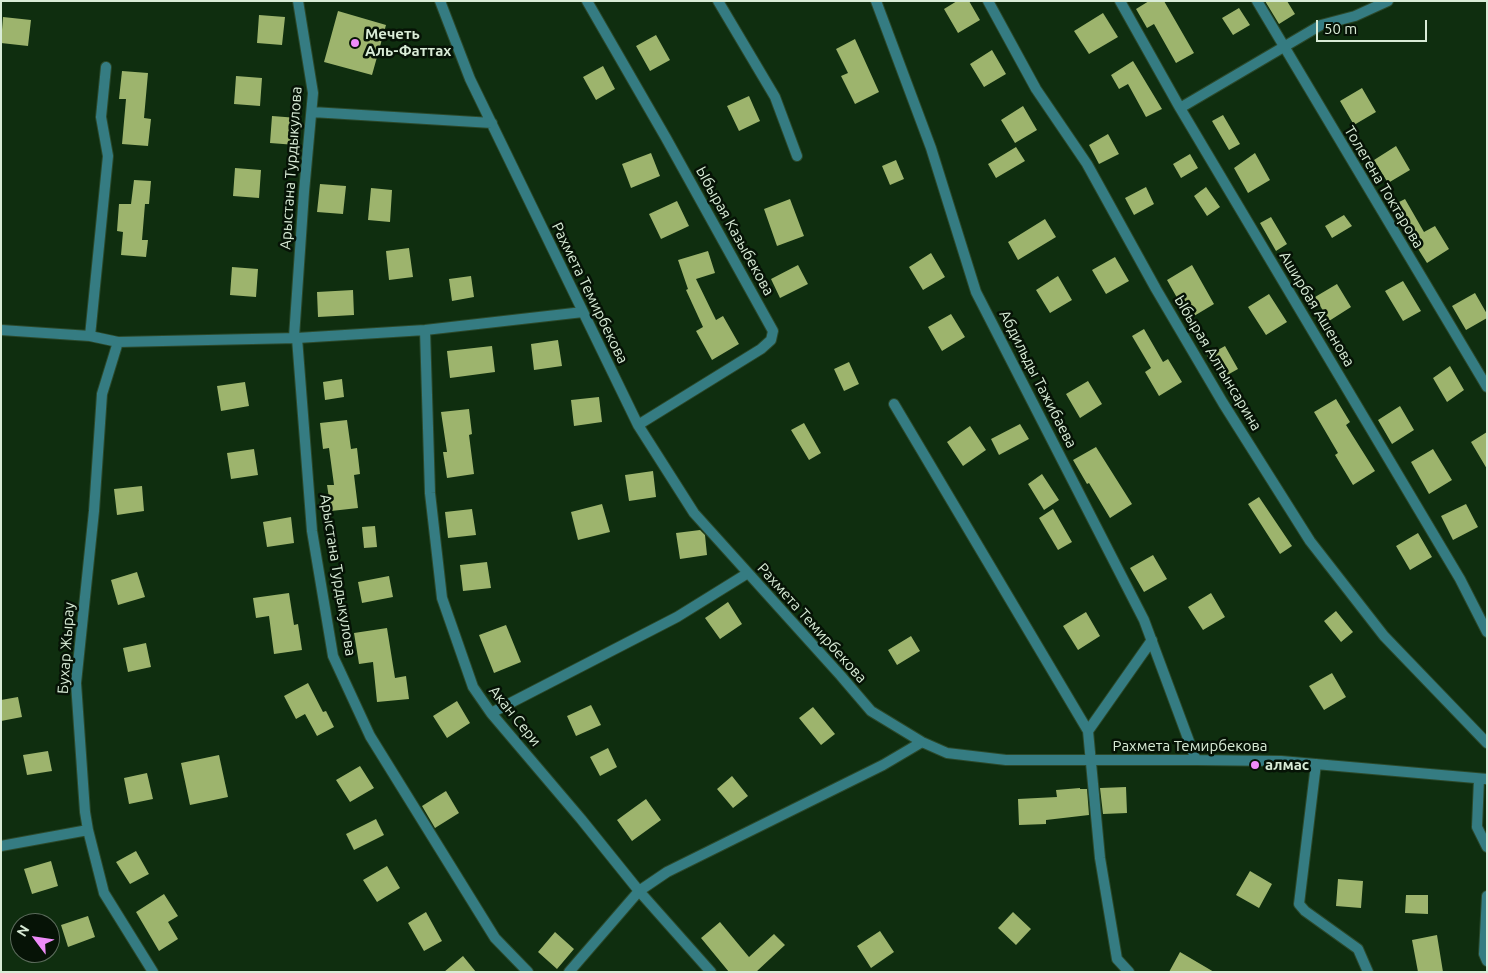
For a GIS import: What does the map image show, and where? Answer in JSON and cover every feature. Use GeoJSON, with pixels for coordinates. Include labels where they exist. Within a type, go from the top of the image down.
{"type":"FeatureCollection","features":[{"type":"Feature","properties":{"kind":"street","name":"Арыстана Турдыкулова"},"geometry":{"type":"LineString","coordinates":[[298,1],[313,93],[304,192],[296,337],[312,531],[333,656],[370,736],[495,938],[528,972]]}},
{"type":"Feature","properties":{"kind":"street","name":"Рахмета Темирбекова"},"geometry":{"type":"LineString","coordinates":[[440,1],[470,79],[638,425],[694,513],[841,676],[871,712],[922,742],[947,753],[1006,760],[1196,760],[1316,764],[1483,779]]}},
{"type":"Feature","properties":{"kind":"street","name":"Ыбырая Казыбекова"},"geometry":{"type":"LineString","coordinates":[[587,1],[671,146],[773,331],[771,340],[761,349],[638,425]]}},
{"type":"Feature","properties":{"kind":"street"},"geometry":{"type":"LineString","coordinates":[[718,1],[775,97],[797,156]]}},
{"type":"Feature","properties":{"kind":"street","name":"Абдильды Тажибаева"},"geometry":{"type":"LineString","coordinates":[[876,1],[930,148],[976,292],[1144,620],[1196,760]]}},
{"type":"Feature","properties":{"kind":"street","name":"Ыбырая Алтынсарина"},"geometry":{"type":"LineString","coordinates":[[988,1],[1036,89],[1087,164],[1156,289],[1218,395],[1310,540],[1384,636],[1487,743]]}},
{"type":"Feature","properties":{"kind":"street","name":"Аширбая Ашенова"},"geometry":{"type":"LineString","coordinates":[[1120,1],[1180,108],[1460,579],[1487,632]]}},
{"type":"Feature","properties":{"kind":"street","name":"Толегена Токтарова"},"geometry":{"type":"LineString","coordinates":[[1257,1],[1487,387]]}},
{"type":"Feature","properties":{"kind":"street"},"geometry":{"type":"LineString","coordinates":[[1180,108],[1321,25],[1355,16],[1388,1]]}},
{"type":"Feature","properties":{"kind":"street"},"geometry":{"type":"LineString","coordinates":[[90,336],[108,156],[101,118],[106,67]]}},
{"type":"Feature","properties":{"kind":"street"},"geometry":{"type":"LineString","coordinates":[[312,112],[492,123]]}},
{"type":"Feature","properties":{"kind":"street"},"geometry":{"type":"LineString","coordinates":[[1,330],[90,336],[118,342],[296,337],[424,330],[583,312]]}},
{"type":"Feature","properties":{"kind":"street","name":"Акан Сери"},"geometry":{"type":"LineString","coordinates":[[424,330],[430,493],[442,598],[473,687],[491,713],[639,891],[711,972]]}},
{"type":"Feature","properties":{"kind":"street","name":"Бухар Жырау"},"geometry":{"type":"LineString","coordinates":[[118,342],[102,394],[94,511],[76,683],[85,812],[104,894],[153,972]]}},
{"type":"Feature","properties":{"kind":"street"},"geometry":{"type":"LineString","coordinates":[[894,404],[1088,732],[1089,761],[1100,858],[1117,959],[1129,972]]}},
{"type":"Feature","properties":{"kind":"street"},"geometry":{"type":"LineString","coordinates":[[491,713],[677,617],[748,574]]}},
{"type":"Feature","properties":{"kind":"street"},"geometry":{"type":"LineString","coordinates":[[1088,732],[1152,640]]}},
{"type":"Feature","properties":{"kind":"street"},"geometry":{"type":"LineString","coordinates":[[569,972],[639,891],[667,872],[882,765],[922,742]]}},
{"type":"Feature","properties":{"kind":"street"},"geometry":{"type":"LineString","coordinates":[[1316,764],[1299,904],[1358,949],[1368,972]]}},
{"type":"Feature","properties":{"kind":"street"},"geometry":{"type":"LineString","coordinates":[[1483,779],[1477,828],[1487,847]]}},
{"type":"Feature","properties":{"kind":"street"},"geometry":{"type":"LineString","coordinates":[[1,846],[88,830]]}},
{"type":"Feature","properties":{"kind":"street"},"geometry":{"type":"LineString","coordinates":[[1487,896],[1484,954],[1487,961]]}},
{"type":"Feature","properties":{"kind":"building"},"geometry":{"type":"Polygon","coordinates":[[[957,1],[969,1],[980,20],[958,33],[944,9],[957,1]]]}},
{"type":"Feature","properties":{"kind":"building"},"geometry":{"type":"Polygon","coordinates":[[[1149,1],[1164,1],[1194,53],[1176,63],[1154,24],[1147,28],[1136,9],[1149,1]]]}},
{"type":"Feature","properties":{"kind":"building"},"geometry":{"type":"Polygon","coordinates":[[[1265,1],[1287,1],[1295,14],[1279,24],[1265,1]]]}},
{"type":"Feature","properties":{"kind":"building"},"geometry":{"type":"Polygon","coordinates":[[[1239,8],[1250,25],[1233,35],[1222,18],[1239,8]]]}},
{"type":"Feature","properties":{"kind":"building","name":"Мечеть Аль-Фаттах"},"geometry":{"type":"Polygon","coordinates":[[[338,11],[386,25],[372,75],[324,62],[338,11]]]}},
{"type":"Feature","properties":{"kind":"building"},"geometry":{"type":"Polygon","coordinates":[[[1103,13],[1118,37],[1089,54],[1074,31],[1103,13]]]}},
{"type":"Feature","properties":{"kind":"building"},"geometry":{"type":"Polygon","coordinates":[[[259,15],[285,17],[282,45],[257,43],[259,15]]]}},
{"type":"Feature","properties":{"kind":"building"},"geometry":{"type":"Polygon","coordinates":[[[3,17],[31,20],[28,46],[1,43],[3,17]]]}},
{"type":"Feature","properties":{"kind":"building"},"geometry":{"type":"Polygon","coordinates":[[[656,35],[670,60],[650,71],[636,46],[656,35]]]}},
{"type":"Feature","properties":{"kind":"building"},"geometry":{"type":"Polygon","coordinates":[[[855,39],[879,92],[855,104],[841,76],[848,73],[836,49],[855,39]]]}},
{"type":"Feature","properties":{"kind":"building"},"geometry":{"type":"Polygon","coordinates":[[[992,50],[1006,74],[984,87],[970,64],[992,50]]]}},
{"type":"Feature","properties":{"kind":"building"},"geometry":{"type":"Polygon","coordinates":[[[1133,61],[1162,109],[1146,117],[1128,84],[1119,89],[1111,75],[1133,61]]]}},
{"type":"Feature","properties":{"kind":"building"},"geometry":{"type":"Polygon","coordinates":[[[603,66],[615,89],[596,100],[583,77],[603,66]]]}},
{"type":"Feature","properties":{"kind":"building"},"geometry":{"type":"Polygon","coordinates":[[[122,71],[148,73],[144,118],[151,119],[148,146],[122,144],[126,99],[119,99],[122,71]]]}},
{"type":"Feature","properties":{"kind":"building"},"geometry":{"type":"Polygon","coordinates":[[[236,76],[262,78],[260,106],[234,104],[236,76]]]}},
{"type":"Feature","properties":{"kind":"building"},"geometry":{"type":"Polygon","coordinates":[[[1362,88],[1376,112],[1354,125],[1340,101],[1362,88]]]}},
{"type":"Feature","properties":{"kind":"building"},"geometry":{"type":"Polygon","coordinates":[[[749,96],[760,121],[739,131],[727,106],[749,96]]]}},
{"type":"Feature","properties":{"kind":"building"},"geometry":{"type":"Polygon","coordinates":[[[1023,106],[1037,130],[1015,143],[1001,120],[1023,106]]]}},
{"type":"Feature","properties":{"kind":"building"},"geometry":{"type":"Polygon","coordinates":[[[1223,115],[1240,144],[1229,150],[1212,121],[1223,115]]]}},
{"type":"Feature","properties":{"kind":"building"},"geometry":{"type":"Polygon","coordinates":[[[272,116],[298,118],[296,145],[270,143],[272,116]]]}},
{"type":"Feature","properties":{"kind":"building"},"geometry":{"type":"Polygon","coordinates":[[[1108,134],[1119,154],[1099,164],[1089,145],[1108,134]]]}},
{"type":"Feature","properties":{"kind":"building"},"geometry":{"type":"Polygon","coordinates":[[[1396,146],[1410,170],[1388,183],[1374,160],[1396,146]]]}},
{"type":"Feature","properties":{"kind":"building"},"geometry":{"type":"Polygon","coordinates":[[[1016,147],[1025,161],[996,178],[988,164],[1016,147]]]}},
{"type":"Feature","properties":{"kind":"building"},"geometry":{"type":"Polygon","coordinates":[[[651,153],[660,176],[631,188],[622,164],[651,153]]]}},
{"type":"Feature","properties":{"kind":"building"},"geometry":{"type":"Polygon","coordinates":[[[1255,153],[1270,180],[1248,193],[1234,168],[1255,153]]]}},
{"type":"Feature","properties":{"kind":"building"},"geometry":{"type":"Polygon","coordinates":[[[1190,154],[1198,168],[1181,178],[1173,164],[1190,154]]]}},
{"type":"Feature","properties":{"kind":"building"},"geometry":{"type":"Polygon","coordinates":[[[896,160],[904,179],[890,185],[882,166],[896,160]]]}},
{"type":"Feature","properties":{"kind":"building"},"geometry":{"type":"Polygon","coordinates":[[[235,168],[261,170],[259,198],[233,196],[235,168]]]}},
{"type":"Feature","properties":{"kind":"building"},"geometry":{"type":"Polygon","coordinates":[[[134,180],[151,181],[149,204],[145,204],[142,240],[148,240],[146,257],[121,255],[123,232],[117,231],[119,204],[131,204],[134,180]]]}},
{"type":"Feature","properties":{"kind":"building"},"geometry":{"type":"Polygon","coordinates":[[[320,184],[346,186],[343,214],[317,212],[320,184]]]}},
{"type":"Feature","properties":{"kind":"building"},"geometry":{"type":"Polygon","coordinates":[[[1146,187],[1154,204],[1134,215],[1125,198],[1146,187]]]}},
{"type":"Feature","properties":{"kind":"building"},"geometry":{"type":"Polygon","coordinates":[[[1206,187],[1220,207],[1207,216],[1194,196],[1206,187]]]}},
{"type":"Feature","properties":{"kind":"building"},"geometry":{"type":"Polygon","coordinates":[[[371,188],[392,190],[390,222],[368,220],[371,188]]]}},
{"type":"Feature","properties":{"kind":"building"},"geometry":{"type":"Polygon","coordinates":[[[790,199],[804,236],[777,246],[764,209],[790,199]]]}},
{"type":"Feature","properties":{"kind":"building"},"geometry":{"type":"Polygon","coordinates":[[[1405,199],[1424,232],[1435,226],[1449,249],[1427,263],[1391,206],[1405,199]]]}},
{"type":"Feature","properties":{"kind":"building"},"geometry":{"type":"Polygon","coordinates":[[[677,201],[689,226],[661,239],[649,214],[677,201]]]}},
{"type":"Feature","properties":{"kind":"building"},"geometry":{"type":"Polygon","coordinates":[[[1344,215],[1352,226],[1332,238],[1325,226],[1344,215]]]}},
{"type":"Feature","properties":{"kind":"building"},"geometry":{"type":"Polygon","coordinates":[[[1271,217],[1287,244],[1276,251],[1260,223],[1271,217]]]}},
{"type":"Feature","properties":{"kind":"building"},"geometry":{"type":"Polygon","coordinates":[[[1045,219],[1056,237],[1018,260],[1008,242],[1045,219]]]}},
{"type":"Feature","properties":{"kind":"building"},"geometry":{"type":"Polygon","coordinates":[[[409,248],[413,277],[389,280],[386,251],[409,248]]]}},
{"type":"Feature","properties":{"kind":"building"},"geometry":{"type":"Polygon","coordinates":[[[708,251],[715,273],[696,279],[716,320],[723,316],[739,344],[712,360],[696,331],[703,327],[686,290],[688,289],[678,260],[708,251]]]}},
{"type":"Feature","properties":{"kind":"building"},"geometry":{"type":"Polygon","coordinates":[[[931,253],[945,277],[923,290],[909,267],[931,253]]]}},
{"type":"Feature","properties":{"kind":"building"},"geometry":{"type":"Polygon","coordinates":[[[1115,257],[1129,281],[1106,294],[1092,270],[1115,257]]]}},
{"type":"Feature","properties":{"kind":"building"},"geometry":{"type":"Polygon","coordinates":[[[798,265],[808,284],[780,298],[771,279],[798,265]]]}},
{"type":"Feature","properties":{"kind":"building"},"geometry":{"type":"Polygon","coordinates":[[[1192,265],[1214,304],[1189,319],[1167,280],[1192,265]]]}},
{"type":"Feature","properties":{"kind":"building"},"geometry":{"type":"Polygon","coordinates":[[[232,267],[258,269],[256,297],[230,295],[232,267]]]}},
{"type":"Feature","properties":{"kind":"building"},"geometry":{"type":"Polygon","coordinates":[[[471,276],[474,297],[452,301],[449,279],[471,276]]]}},
{"type":"Feature","properties":{"kind":"building"},"geometry":{"type":"Polygon","coordinates":[[[1058,276],[1072,300],[1050,313],[1036,290],[1058,276]]]}},
{"type":"Feature","properties":{"kind":"building"},"geometry":{"type":"Polygon","coordinates":[[[1403,281],[1421,311],[1403,321],[1385,291],[1403,281]]]}},
{"type":"Feature","properties":{"kind":"building"},"geometry":{"type":"Polygon","coordinates":[[[1337,284],[1351,307],[1329,321],[1315,297],[1337,284]]]}},
{"type":"Feature","properties":{"kind":"building"},"geometry":{"type":"Polygon","coordinates":[[[353,290],[354,315],[318,317],[317,292],[353,290]]]}},
{"type":"Feature","properties":{"kind":"building"},"geometry":{"type":"Polygon","coordinates":[[[1475,293],[1487,314],[1487,318],[1466,330],[1452,306],[1475,293]]]}},
{"type":"Feature","properties":{"kind":"building"},"geometry":{"type":"Polygon","coordinates":[[[1269,294],[1287,322],[1266,335],[1248,307],[1269,294]]]}},
{"type":"Feature","properties":{"kind":"building"},"geometry":{"type":"Polygon","coordinates":[[[951,314],[965,337],[942,351],[928,327],[951,314]]]}},
{"type":"Feature","properties":{"kind":"building"},"geometry":{"type":"Polygon","coordinates":[[[1144,329],[1163,362],[1168,359],[1182,382],[1159,396],[1145,372],[1151,368],[1132,336],[1144,329]]]}},
{"type":"Feature","properties":{"kind":"building"},"geometry":{"type":"Polygon","coordinates":[[[558,340],[562,366],[534,370],[531,344],[558,340]]]}},
{"type":"Feature","properties":{"kind":"building"},"geometry":{"type":"Polygon","coordinates":[[[492,346],[495,372],[450,378],[447,351],[492,346]]]}},
{"type":"Feature","properties":{"kind":"building"},"geometry":{"type":"Polygon","coordinates":[[[1225,346],[1238,369],[1220,379],[1207,356],[1225,346]]]}},
{"type":"Feature","properties":{"kind":"building"},"geometry":{"type":"Polygon","coordinates":[[[849,362],[859,384],[844,391],[834,369],[849,362]]]}},
{"type":"Feature","properties":{"kind":"building"},"geometry":{"type":"Polygon","coordinates":[[[1450,366],[1464,390],[1447,402],[1433,378],[1450,366]]]}},
{"type":"Feature","properties":{"kind":"building"},"geometry":{"type":"Polygon","coordinates":[[[342,379],[344,397],[325,400],[323,382],[342,379]]]}},
{"type":"Feature","properties":{"kind":"building"},"geometry":{"type":"Polygon","coordinates":[[[1088,381],[1102,404],[1080,418],[1066,394],[1088,381]]]}},
{"type":"Feature","properties":{"kind":"building"},"geometry":{"type":"Polygon","coordinates":[[[245,382],[249,406],[221,411],[217,386],[245,382]]]}},
{"type":"Feature","properties":{"kind":"building"},"geometry":{"type":"Polygon","coordinates":[[[599,397],[602,422],[574,426],[571,400],[599,397]]]}},
{"type":"Feature","properties":{"kind":"building"},"geometry":{"type":"Polygon","coordinates":[[[1336,399],[1350,422],[1346,425],[1375,471],[1353,485],[1335,455],[1338,453],[1314,412],[1336,399]]]}},
{"type":"Feature","properties":{"kind":"building"},"geometry":{"type":"Polygon","coordinates":[[[1400,406],[1414,430],[1392,444],[1378,420],[1400,406]]]}},
{"type":"Feature","properties":{"kind":"building"},"geometry":{"type":"Polygon","coordinates":[[[469,409],[472,434],[469,435],[474,474],[447,478],[443,452],[447,452],[441,412],[469,409]]]}},
{"type":"Feature","properties":{"kind":"building"},"geometry":{"type":"Polygon","coordinates":[[[347,420],[351,449],[357,448],[360,474],[354,475],[358,508],[331,511],[327,485],[334,485],[329,448],[323,449],[320,423],[347,420]]]}},
{"type":"Feature","properties":{"kind":"building"},"geometry":{"type":"Polygon","coordinates":[[[804,423],[821,453],[809,460],[791,430],[804,423]]]}},
{"type":"Feature","properties":{"kind":"building"},"geometry":{"type":"Polygon","coordinates":[[[1020,424],[1029,439],[999,455],[991,439],[1020,424]]]}},
{"type":"Feature","properties":{"kind":"building"},"geometry":{"type":"Polygon","coordinates":[[[970,426],[986,450],[963,466],[947,442],[970,426]]]}},
{"type":"Feature","properties":{"kind":"building"},"geometry":{"type":"Polygon","coordinates":[[[1487,432],[1487,469],[1471,442],[1487,432]]]}},
{"type":"Feature","properties":{"kind":"building"},"geometry":{"type":"Polygon","coordinates":[[[1096,447],[1132,504],[1110,518],[1073,460],[1096,447]]]}},
{"type":"Feature","properties":{"kind":"building"},"geometry":{"type":"Polygon","coordinates":[[[254,449],[258,475],[231,479],[227,453],[254,449]]]}},
{"type":"Feature","properties":{"kind":"building"},"geometry":{"type":"Polygon","coordinates":[[[1433,449],[1452,480],[1429,494],[1411,462],[1433,449]]]}},
{"type":"Feature","properties":{"kind":"building"},"geometry":{"type":"Polygon","coordinates":[[[653,471],[656,497],[629,501],[625,475],[653,471]]]}},
{"type":"Feature","properties":{"kind":"building"},"geometry":{"type":"Polygon","coordinates":[[[1042,474],[1059,500],[1044,510],[1028,484],[1042,474]]]}},
{"type":"Feature","properties":{"kind":"building"},"geometry":{"type":"Polygon","coordinates":[[[142,486],[144,511],[117,515],[114,489],[142,486]]]}},
{"type":"Feature","properties":{"kind":"building"},"geometry":{"type":"Polygon","coordinates":[[[1259,497],[1292,546],[1280,554],[1248,504],[1259,497]]]}},
{"type":"Feature","properties":{"kind":"building"},"geometry":{"type":"Polygon","coordinates":[[[602,504],[610,532],[578,540],[571,512],[602,504]]]}},
{"type":"Feature","properties":{"kind":"building"},"geometry":{"type":"Polygon","coordinates":[[[1466,504],[1478,527],[1453,540],[1441,516],[1466,504]]]}},
{"type":"Feature","properties":{"kind":"building"},"geometry":{"type":"Polygon","coordinates":[[[472,509],[476,535],[448,538],[445,512],[472,509]]]}},
{"type":"Feature","properties":{"kind":"building"},"geometry":{"type":"Polygon","coordinates":[[[1053,509],[1072,542],[1058,550],[1039,518],[1053,509]]]}},
{"type":"Feature","properties":{"kind":"building"},"geometry":{"type":"Polygon","coordinates":[[[291,517],[294,543],[267,547],[263,522],[291,517]]]}},
{"type":"Feature","properties":{"kind":"building"},"geometry":{"type":"Polygon","coordinates":[[[375,526],[377,547],[364,548],[362,527],[375,526]]]}},
{"type":"Feature","properties":{"kind":"building"},"geometry":{"type":"Polygon","coordinates":[[[700,530],[705,535],[707,555],[680,559],[676,533],[700,530]]]}},
{"type":"Feature","properties":{"kind":"building"},"geometry":{"type":"Polygon","coordinates":[[[1418,533],[1432,557],[1410,570],[1396,546],[1418,533]]]}},
{"type":"Feature","properties":{"kind":"building"},"geometry":{"type":"Polygon","coordinates":[[[1153,555],[1167,579],[1144,592],[1130,568],[1153,555]]]}},
{"type":"Feature","properties":{"kind":"building"},"geometry":{"type":"Polygon","coordinates":[[[487,562],[491,588],[463,591],[460,565],[487,562]]]}},
{"type":"Feature","properties":{"kind":"building"},"geometry":{"type":"Polygon","coordinates":[[[137,572],[145,597],[118,605],[111,580],[137,572]]]}},
{"type":"Feature","properties":{"kind":"building"},"geometry":{"type":"Polygon","coordinates":[[[389,576],[393,597],[362,603],[358,582],[389,576]]]}},
{"type":"Feature","properties":{"kind":"building"},"geometry":{"type":"Polygon","coordinates":[[[289,593],[294,625],[298,624],[302,650],[274,654],[269,616],[256,618],[253,598],[289,593]]]}},
{"type":"Feature","properties":{"kind":"building"},"geometry":{"type":"Polygon","coordinates":[[[1211,593],[1225,617],[1203,630],[1188,607],[1211,593]]]}},
{"type":"Feature","properties":{"kind":"building"},"geometry":{"type":"Polygon","coordinates":[[[728,602],[742,624],[720,639],[705,618],[728,602]]]}},
{"type":"Feature","properties":{"kind":"building"},"geometry":{"type":"Polygon","coordinates":[[[1336,611],[1353,632],[1341,642],[1324,621],[1336,611]]]}},
{"type":"Feature","properties":{"kind":"building"},"geometry":{"type":"Polygon","coordinates":[[[1086,612],[1100,636],[1078,650],[1063,626],[1086,612]]]}},
{"type":"Feature","properties":{"kind":"building"},"geometry":{"type":"Polygon","coordinates":[[[506,625],[521,662],[494,673],[479,635],[506,625]]]}},
{"type":"Feature","properties":{"kind":"building"},"geometry":{"type":"Polygon","coordinates":[[[387,628],[395,678],[406,676],[409,699],[377,702],[373,662],[359,664],[354,633],[387,628]]]}},
{"type":"Feature","properties":{"kind":"building"},"geometry":{"type":"Polygon","coordinates":[[[911,636],[920,651],[897,665],[888,650],[911,636]]]}},
{"type":"Feature","properties":{"kind":"building"},"geometry":{"type":"Polygon","coordinates":[[[146,643],[151,667],[128,672],[123,648],[146,643]]]}},
{"type":"Feature","properties":{"kind":"building"},"geometry":{"type":"Polygon","coordinates":[[[1332,673],[1346,697],[1324,710],[1309,686],[1332,673]]]}},
{"type":"Feature","properties":{"kind":"building"},"geometry":{"type":"Polygon","coordinates":[[[308,683],[323,712],[326,711],[334,727],[317,736],[305,714],[296,719],[284,696],[308,683]]]}},
{"type":"Feature","properties":{"kind":"building"},"geometry":{"type":"Polygon","coordinates":[[[18,697],[22,717],[1,721],[1,700],[18,697]]]}},
{"type":"Feature","properties":{"kind":"building"},"geometry":{"type":"Polygon","coordinates":[[[457,701],[470,723],[447,738],[433,716],[457,701]]]}},
{"type":"Feature","properties":{"kind":"building"},"geometry":{"type":"Polygon","coordinates":[[[591,705],[601,725],[576,736],[567,716],[591,705]]]}},
{"type":"Feature","properties":{"kind":"building"},"geometry":{"type":"Polygon","coordinates":[[[813,707],[835,734],[821,745],[799,718],[813,707]]]}},
{"type":"Feature","properties":{"kind":"building"},"geometry":{"type":"Polygon","coordinates":[[[608,748],[617,767],[600,776],[590,757],[608,748]]]}},
{"type":"Feature","properties":{"kind":"building"},"geometry":{"type":"Polygon","coordinates":[[[48,751],[52,771],[27,775],[23,755],[48,751]]]}},
{"type":"Feature","properties":{"kind":"building"},"geometry":{"type":"Polygon","coordinates":[[[219,755],[228,797],[190,805],[181,763],[219,755]]]}},
{"type":"Feature","properties":{"kind":"building"},"geometry":{"type":"Polygon","coordinates":[[[360,766],[374,788],[350,802],[336,780],[360,766]]]}},
{"type":"Feature","properties":{"kind":"building"},"geometry":{"type":"Polygon","coordinates":[[[147,773],[153,799],[129,804],[124,778],[147,773]]]}},
{"type":"Feature","properties":{"kind":"building"},"geometry":{"type":"Polygon","coordinates":[[[732,776],[748,796],[733,808],[717,789],[732,776]]]}},
{"type":"Feature","properties":{"kind":"building"},"geometry":{"type":"Polygon","coordinates":[[[1126,787],[1127,813],[1103,814],[1100,788],[1126,787]]]}},
{"type":"Feature","properties":{"kind":"building"},"geometry":{"type":"Polygon","coordinates":[[[1087,789],[1089,815],[1046,820],[1046,824],[1019,825],[1018,799],[1057,797],[1056,790],[1087,789]]]}},
{"type":"Feature","properties":{"kind":"building"},"geometry":{"type":"Polygon","coordinates":[[[446,791],[459,813],[435,828],[422,806],[446,791]]]}},
{"type":"Feature","properties":{"kind":"building"},"geometry":{"type":"Polygon","coordinates":[[[646,799],[661,820],[632,841],[617,820],[646,799]]]}},
{"type":"Feature","properties":{"kind":"building"},"geometry":{"type":"Polygon","coordinates":[[[376,819],[384,835],[354,850],[346,834],[376,819]]]}},
{"type":"Feature","properties":{"kind":"building"},"geometry":{"type":"Polygon","coordinates":[[[136,851],[149,874],[130,884],[116,862],[136,851]]]}},
{"type":"Feature","properties":{"kind":"building"},"geometry":{"type":"Polygon","coordinates":[[[51,861],[58,886],[32,894],[24,869],[51,861]]]}},
{"type":"Feature","properties":{"kind":"building"},"geometry":{"type":"Polygon","coordinates":[[[387,866],[400,888],[377,902],[363,880],[387,866]]]}},
{"type":"Feature","properties":{"kind":"building"},"geometry":{"type":"Polygon","coordinates":[[[1250,871],[1272,884],[1259,908],[1236,895],[1250,871]]]}},
{"type":"Feature","properties":{"kind":"building"},"geometry":{"type":"Polygon","coordinates":[[[1338,879],[1363,881],[1361,908],[1336,906],[1338,879]]]}},
{"type":"Feature","properties":{"kind":"building"},"geometry":{"type":"Polygon","coordinates":[[[164,894],[178,916],[168,922],[178,939],[159,951],[136,912],[164,894]]]}},
{"type":"Feature","properties":{"kind":"building"},"geometry":{"type":"Polygon","coordinates":[[[1406,895],[1428,895],[1428,914],[1405,913],[1406,895]]]}},
{"type":"Feature","properties":{"kind":"building"},"geometry":{"type":"Polygon","coordinates":[[[426,912],[442,941],[424,951],[408,923],[426,912]]]}},
{"type":"Feature","properties":{"kind":"building"},"geometry":{"type":"Polygon","coordinates":[[[1013,912],[1031,929],[1016,945],[998,928],[1013,912]]]}},
{"type":"Feature","properties":{"kind":"building"},"geometry":{"type":"Polygon","coordinates":[[[88,916],[95,937],[68,947],[61,925],[88,916]]]}},
{"type":"Feature","properties":{"kind":"building"},"geometry":{"type":"Polygon","coordinates":[[[720,922],[749,957],[774,934],[785,945],[756,972],[729,972],[701,938],[720,922]]]}},
{"type":"Feature","properties":{"kind":"building"},"geometry":{"type":"Polygon","coordinates":[[[880,931],[894,952],[871,968],[857,946],[880,931]]]}},
{"type":"Feature","properties":{"kind":"building"},"geometry":{"type":"Polygon","coordinates":[[[555,932],[574,949],[557,969],[538,952],[555,932]]]}},
{"type":"Feature","properties":{"kind":"building"},"geometry":{"type":"Polygon","coordinates":[[[1437,935],[1443,972],[1418,972],[1412,940],[1437,935]]]}},
{"type":"Feature","properties":{"kind":"building"},"geometry":{"type":"Polygon","coordinates":[[[1180,952],[1214,972],[1169,972],[1180,952]]]}},
{"type":"Feature","properties":{"kind":"building"},"geometry":{"type":"Polygon","coordinates":[[[463,956],[476,972],[444,972],[463,956]]]}},
{"type":"Feature","properties":{"kind":"place","name":"Мечеть Аль-Фаттах"},"geometry":{"type":"Point","coordinates":[355,43]}},
{"type":"Feature","properties":{"kind":"place","name":"алмас"},"geometry":{"type":"Point","coordinates":[1255,765]}}]}
